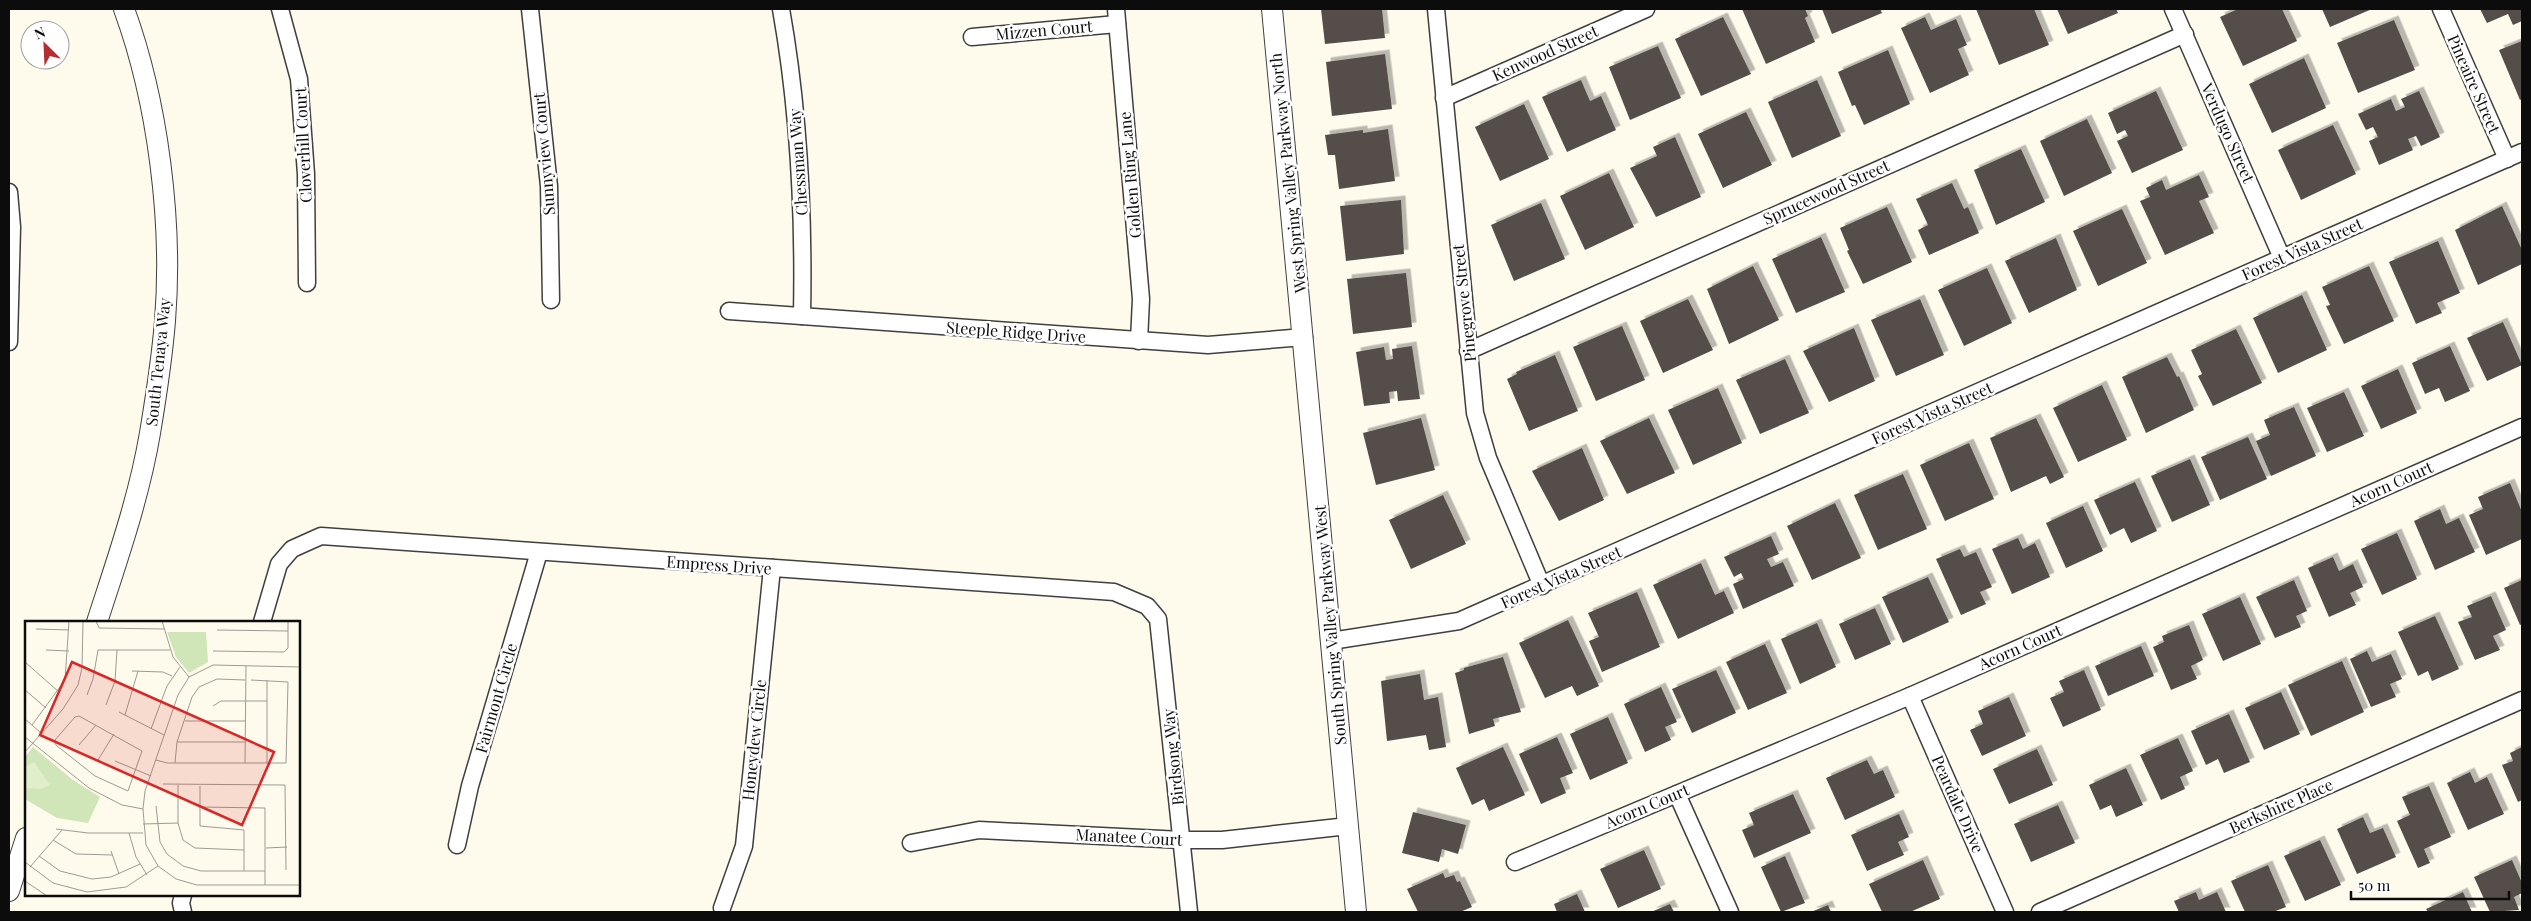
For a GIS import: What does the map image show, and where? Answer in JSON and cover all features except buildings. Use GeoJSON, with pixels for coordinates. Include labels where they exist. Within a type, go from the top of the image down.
{"type":"FeatureCollection","features":[{"type":"Feature","properties":{"kind":"street","name":"South Tenaya Way"},"geometry":{"type":"LineString","coordinates":[[97,621],[126,532],[150,435],[165,321],[166,221],[152,112],[124,9]]}},
{"type":"Feature","properties":{"kind":"street","name":"Cloverhill Court"},"geometry":{"type":"LineString","coordinates":[[280,9],[299,79],[306,174],[307,284]]}},
{"type":"Feature","properties":{"kind":"street","name":"Sunnyview Court"},"geometry":{"type":"LineString","coordinates":[[530,9],[549,186],[550,300]]}},
{"type":"Feature","properties":{"kind":"street","name":"Chessman Way"},"geometry":{"type":"LineString","coordinates":[[781,9],[790,59],[803,230],[802,316]]}},
{"type":"Feature","properties":{"kind":"street","name":"West Spring Valley Parkway North"},"geometry":{"type":"LineString","coordinates":[[1272,9],[1304,337]]}},
{"type":"Feature","properties":{"kind":"street","name":"Pinegrove Street"},"geometry":{"type":"LineString","coordinates":[[1436,9],[1475,413],[1488,458],[1542,586]]}},
{"type":"Feature","properties":{"kind":"street","name":"Kenwood Street"},"geometry":{"type":"LineString","coordinates":[[1444,98],[1646,9]]}},
{"type":"Feature","properties":{"kind":"street","name":"Verdugo Street"},"geometry":{"type":"LineString","coordinates":[[2174,9],[2282,258]]}},
{"type":"Feature","properties":{"kind":"street","name":"Pineaire Street"},"geometry":{"type":"LineString","coordinates":[[2440,9],[2515,156]]}},
{"type":"Feature","properties":{"kind":"street","name":"Mizzen Court"},"geometry":{"type":"LineString","coordinates":[[972,37],[1116,16]]}},
{"type":"Feature","properties":{"kind":"street","name":"Golden Ring Lane"},"geometry":{"type":"LineString","coordinates":[[1116,16],[1141,300],[1139,341]]}},
{"type":"Feature","properties":{"kind":"street","name":"Sprucewood Street"},"geometry":{"type":"LineString","coordinates":[[1468,351],[2184,34]]}},
{"type":"Feature","properties":{"kind":"street","name":"Forest Vista Street"},"geometry":{"type":"LineString","coordinates":[[1331,641],[1459,621],[2515,156]]}},
{"type":"Feature","properties":{"kind":"street"},"geometry":{"type":"LineString","coordinates":[[9,192],[12,227],[9,342]]}},
{"type":"Feature","properties":{"kind":"street","name":"Steeple Ridge Drive"},"geometry":{"type":"LineString","coordinates":[[729,311],[1208,345],[1304,337]]}},
{"type":"Feature","properties":{"kind":"street","name":"South Spring Valley Parkway West"},"geometry":{"type":"LineString","coordinates":[[1304,337],[1356,912]]}},
{"type":"Feature","properties":{"kind":"street","name":"Acorn Court"},"geometry":{"type":"LineString","coordinates":[[1515,862],[1910,696],[2522,427]]}},
{"type":"Feature","properties":{"kind":"street","name":"Empress Drive"},"geometry":{"type":"LineString","coordinates":[[262,621],[279,564],[292,549],[321,536],[1114,592],[1146,606]]}},
{"type":"Feature","properties":{"kind":"street","name":"Fairmont Circle"},"geometry":{"type":"LineString","coordinates":[[457,845],[470,786],[539,552]]}},
{"type":"Feature","properties":{"kind":"street","name":"Honeydew Circle"},"geometry":{"type":"LineString","coordinates":[[722,908],[744,846],[772,568]]}},
{"type":"Feature","properties":{"kind":"street","name":"Birdsong Way"},"geometry":{"type":"LineString","coordinates":[[1146,606],[1158,619],[1189,912]]}},
{"type":"Feature","properties":{"kind":"street","name":"Peardale Drive"},"geometry":{"type":"LineString","coordinates":[[1910,696],[2005,912]]}},
{"type":"Feature","properties":{"kind":"street","name":"Berkshire Place"},"geometry":{"type":"LineString","coordinates":[[2040,912],[2522,700]]}},
{"type":"Feature","properties":{"kind":"street"},"geometry":{"type":"LineString","coordinates":[[1677,794],[1730,912]]}},
{"type":"Feature","properties":{"kind":"street","name":"Manatee Court"},"geometry":{"type":"LineString","coordinates":[[911,843],[979,830],[1182,840],[1222,840],[1348,826]]}},
{"type":"Feature","properties":{"kind":"street"},"geometry":{"type":"LineString","coordinates":[[9,890],[25,841]]}},
{"type":"Feature","properties":{"kind":"street"},"geometry":{"type":"LineString","coordinates":[[183,896],[181,903],[183,912]]}}]}
